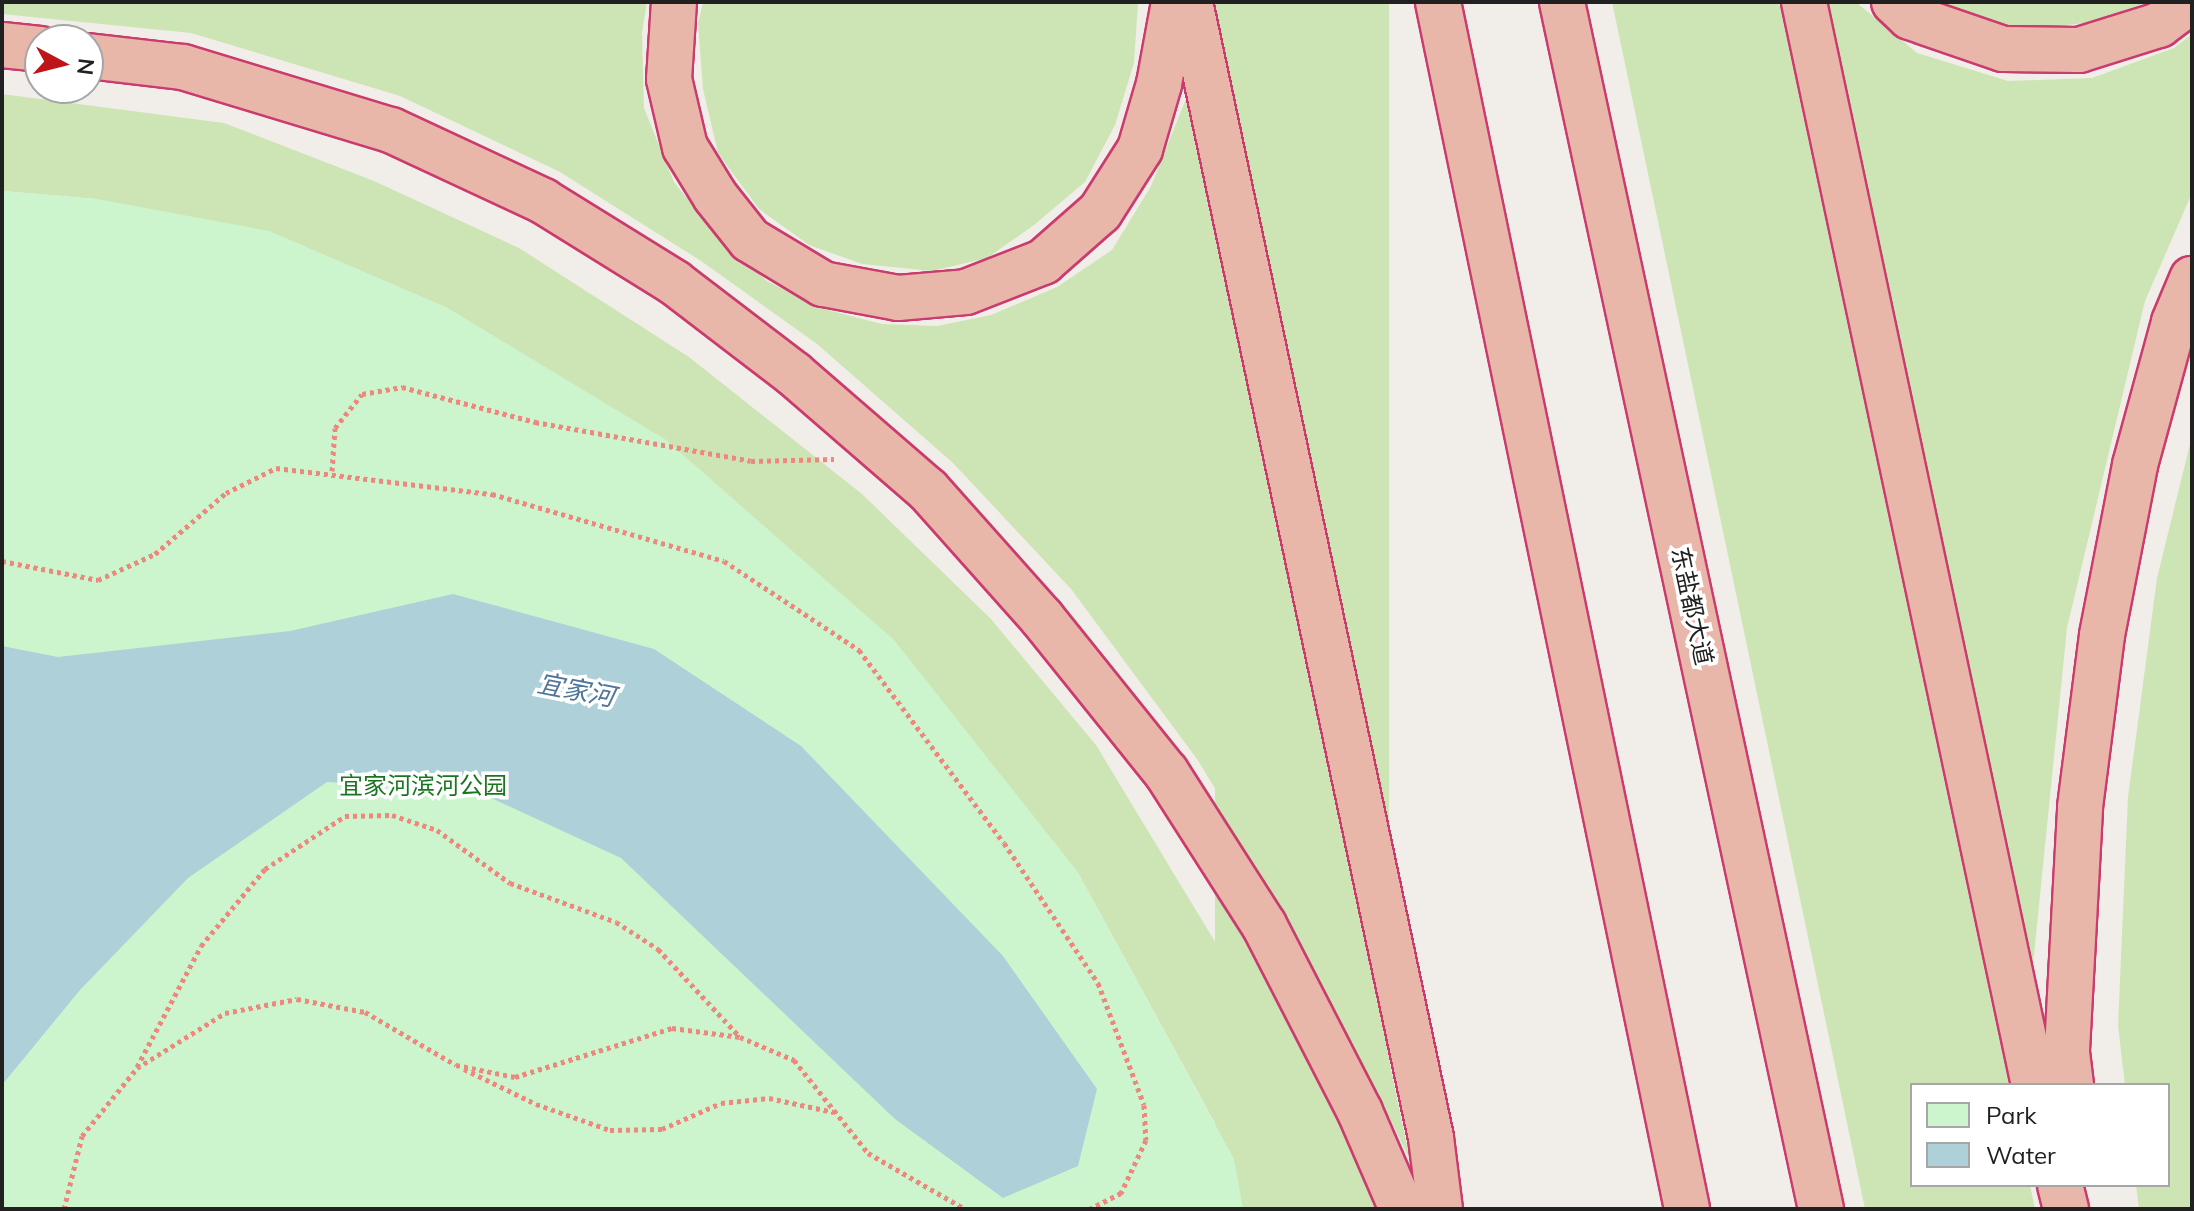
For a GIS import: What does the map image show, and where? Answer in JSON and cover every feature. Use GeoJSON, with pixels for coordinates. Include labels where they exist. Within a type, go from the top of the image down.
{"type":"FeatureCollection","features":[{"type":"Feature","properties":{"kind":"highway"},"geometry":{"type":"LineString","coordinates":[[674,2],[669,79],[685,147],[715,196],[750,240],[823,284],[898,298],[966,292],[1043,262],[1100,212],[1140,149],[1159,84],[1174,2]]}},
{"type":"Feature","properties":{"kind":"highway"},"geometry":{"type":"LineString","coordinates":[[1190,2],[1431,1138],[1440,1209]]}},
{"type":"Feature","properties":{"kind":"highway"},"geometry":{"type":"LineString","coordinates":[[1438,2],[1687,1209]]}},
{"type":"Feature","properties":{"kind":"highway","name":"东盐都大道"},"geometry":{"type":"LineString","coordinates":[[1562,2],[1821,1209]]}},
{"type":"Feature","properties":{"kind":"highway"},"geometry":{"type":"LineString","coordinates":[[1804,2],[2034,1083]]}},
{"type":"Feature","properties":{"kind":"highway"},"geometry":{"type":"LineString","coordinates":[[1894,2],[1910,17],[2003,49],[2079,50],[2159,25],[2190,2]]}},
{"type":"Feature","properties":{"kind":"highway"},"geometry":{"type":"LineString","coordinates":[[2,45],[24,47]]}},
{"type":"Feature","properties":{"kind":"highway"},"geometry":{"type":"LineString","coordinates":[[104,58],[183,67],[391,130],[543,201],[675,283],[928,490],[1042,618],[1166,772],[1264,925],[1360,1112],[1402,1209]]}},
{"type":"Feature","properties":{"kind":"highway"},"geometry":{"type":"LineString","coordinates":[[2071,1083],[2067,1050],[2080,807],[2102,635],[2135,465],[2174,322],[2192,279]]}},
{"type":"Feature","properties":{"kind":"highway"},"geometry":{"type":"LineString","coordinates":[[2060,1187],[2066,1209]]}},
{"type":"Feature","properties":{"kind":"highway"},"geometry":{"type":"LineString","coordinates":[[2081,1187],[2084,1209]]}},
{"type":"Feature","properties":{"kind":"path"},"geometry":{"type":"LineString","coordinates":[[332,471],[335,428],[362,394],[402,387],[535,422],[751,461],[850,459],[879,448]]}},
{"type":"Feature","properties":{"kind":"path"},"geometry":{"type":"LineString","coordinates":[[2,561],[98,580],[155,554],[226,493],[276,468],[332,471],[492,494],[724,561],[859,650],[1004,843],[1098,983],[1144,1105],[1146,1140],[1121,1193],[1089,1209]]}},
{"type":"Feature","properties":{"kind":"path"},"geometry":{"type":"LineString","coordinates":[[64,1209],[82,1136],[137,1068],[201,946],[265,869],[345,816],[392,815],[437,830],[510,883],[616,922],[658,949],[740,1037]]}},
{"type":"Feature","properties":{"kind":"path"},"geometry":{"type":"LineString","coordinates":[[137,1068],[225,1013],[297,999],[365,1012],[456,1065],[536,1104],[610,1130],[662,1129],[721,1103],[769,1098],[835,1112]]}},
{"type":"Feature","properties":{"kind":"path"},"geometry":{"type":"LineString","coordinates":[[456,1065],[515,1077],[672,1028],[740,1037],[794,1060],[868,1153],[965,1209]]}},
{"type":"Feature","properties":{"kind":"green space"},"geometry":{"type":"Polygon","coordinates":[[[2,2],[647,2],[642,33],[644,108],[674,182],[715,233],[767,281],[824,309],[882,324],[937,326],[991,315],[1057,287],[1112,250],[1151,186],[1187,96],[1410,1160],[1289,910],[1197,759],[1071,589],[953,463],[817,344],[701,261],[560,172],[400,96],[191,33],[2,14],[2,2]]]}},
{"type":"Feature","properties":{"kind":"green space"},"geometry":{"type":"Polygon","coordinates":[[[703,2],[1138,2],[1134,63],[1115,125],[1085,182],[1034,225],[987,258],[932,271],[862,264],[809,245],[759,209],[718,153],[703,89],[698,23],[703,2]]]}},
{"type":"Feature","properties":{"kind":"green space"},"geometry":{"type":"Polygon","coordinates":[[[1215,2],[1389,2],[1389,1209],[1215,1209],[1215,2]]]}},
{"type":"Feature","properties":{"kind":"green space"},"geometry":{"type":"Polygon","coordinates":[[[1612,2],[1779,2],[2009,1083],[1910,1083],[1910,1187],[2030,1187],[2035,1209],[1865,1209],[1612,2]]]}},
{"type":"Feature","properties":{"kind":"green space"},"geometry":{"type":"Polygon","coordinates":[[[1827,2],[1856,2],[1917,53],[2008,81],[2092,78],[2174,48],[2192,34],[2192,193],[2145,301],[2067,628],[2032,975],[1827,2]]]}},
{"type":"Feature","properties":{"kind":"green space"},"geometry":{"type":"Polygon","coordinates":[[[1939,2],[2149,2],[2085,23],[2022,30],[1939,2]]]}},
{"type":"Feature","properties":{"kind":"green space"},"geometry":{"type":"Polygon","coordinates":[[[2,94],[24,97],[24,104],[79,104],[224,123],[374,181],[519,248],[689,357],[862,494],[991,619],[1096,745],[1298,1079],[1345,1209],[1243,1209],[1234,1158],[1077,871],[97,199],[2,191],[2,94]]]}},
{"type":"Feature","properties":{"kind":"green space","name":"宜家河滨河公园"},"geometry":{"type":"Polygon","coordinates":[[[2,191],[97,199],[269,231],[446,307],[666,440],[894,640],[1077,871],[1234,1159],[1243,1209],[2,1209],[2,191]]]}},
{"type":"Feature","properties":{"kind":"green space"},"geometry":{"type":"Polygon","coordinates":[[[2192,436],[2192,1209],[2139,1209],[2136,1187],[2170,1187],[2170,1083],[2125,1083],[2118,1026],[2128,797],[2157,578],[2192,436]]]}},
{"type":"Feature","properties":{"kind":"water","name":"宜家河"},"geometry":{"type":"Polygon","coordinates":[[[453,594],[654,649],[801,746],[1003,956],[1097,1089],[1078,1166],[1003,1198],[895,1119],[621,858],[474,790],[327,782],[188,878],[80,990],[2,1085],[2,646],[58,657],[290,631],[453,594]]]}}]}
